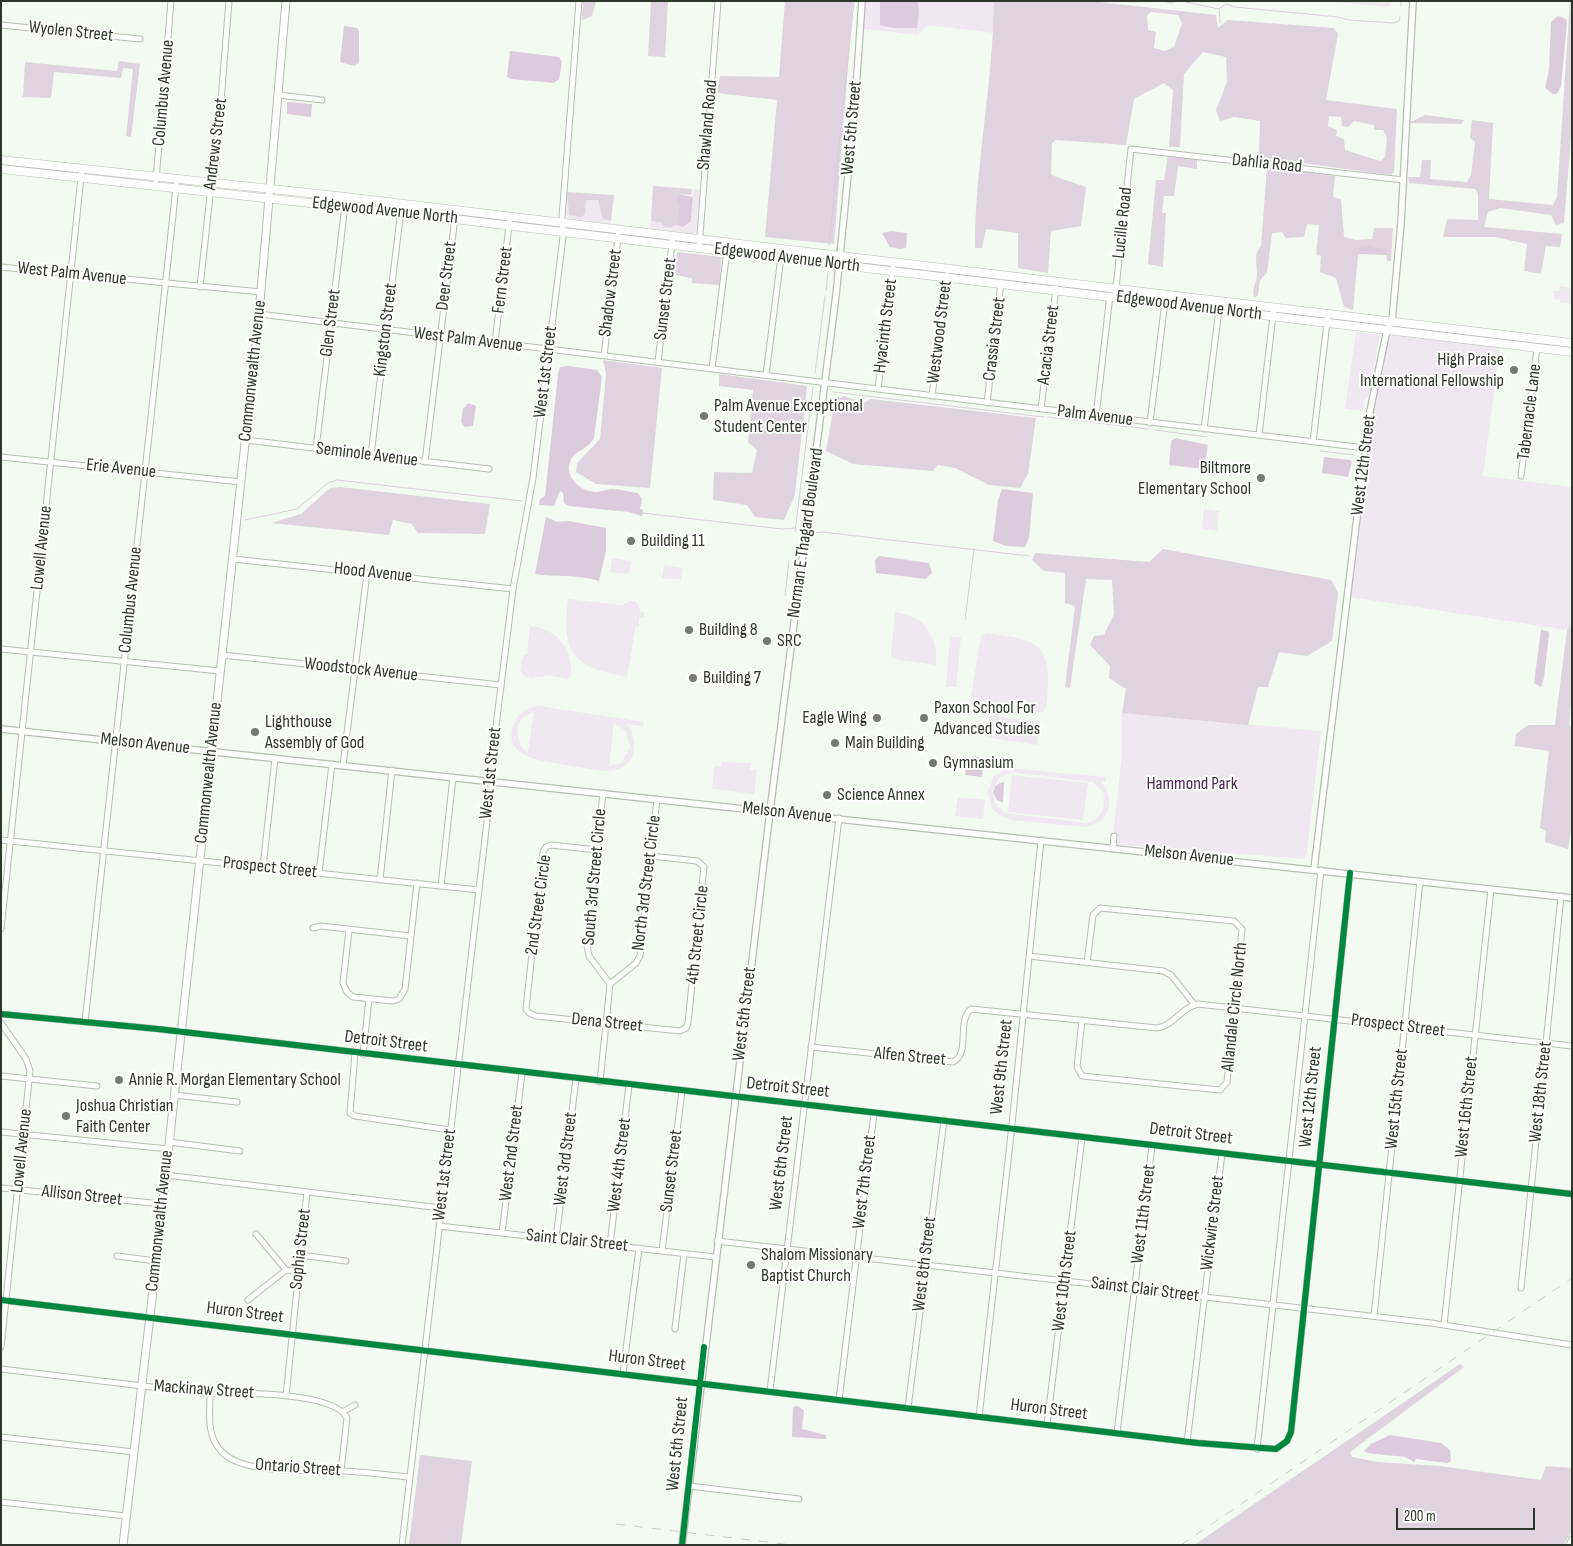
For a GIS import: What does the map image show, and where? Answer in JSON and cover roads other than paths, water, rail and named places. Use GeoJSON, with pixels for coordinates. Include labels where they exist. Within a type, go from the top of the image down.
{"type":"FeatureCollection","features":[{"type":"Feature","properties":{"kind":"main road","name":"Commonwealth Avenue"},"geometry":{"type":"LineString","coordinates":[[123,1545],[166,1175],[246,440],[270,198],[286,1]]}},
{"type":"Feature","properties":{"kind":"main road","name":"Edgewood Avenue North"},"geometry":{"type":"LineString","coordinates":[[1,160],[270,188],[456,210],[562,232],[1572,352]]}},
{"type":"Feature","properties":{"kind":"main road","name":"Edgewood Avenue North"},"geometry":{"type":"LineString","coordinates":[[1,169],[211,190],[454,219],[562,223],[619,229],[1572,343]]}},
{"type":"Feature","properties":{"kind":"street","name":"Columbus Avenue"},"geometry":{"type":"LineString","coordinates":[[156,185],[171,1]]}},
{"type":"Feature","properties":{"kind":"street","name":"Andrews Street"},"geometry":{"type":"LineString","coordinates":[[200,287],[213,182],[230,1]]}},
{"type":"Feature","properties":{"kind":"street","name":"West 1st Street"},"geometry":{"type":"LineString","coordinates":[[402,1545],[479,890],[501,685],[513,589],[532,486],[549,350],[562,232],[579,1]]}},
{"type":"Feature","properties":{"kind":"street","name":"Shawland Road"},"geometry":{"type":"LineString","coordinates":[[699,248],[718,1]]}},
{"type":"Feature","properties":{"kind":"street","name":"West 5th Street"},"geometry":{"type":"LineString","coordinates":[[840,256],[855,105],[862,1]]}},
{"type":"Feature","properties":{"kind":"street","name":"West 12th Street"},"geometry":{"type":"LineString","coordinates":[[1257,1449],[1365,448],[1372,400],[1387,330],[1392,321],[1403,180],[1412,1]]}},
{"type":"Feature","properties":{"kind":"street","name":"Wyolen Street"},"geometry":{"type":"LineString","coordinates":[[1,25],[140,39]]}},
{"type":"Feature","properties":{"kind":"street"},"geometry":{"type":"LineString","coordinates":[[278,95],[322,100]]}},
{"type":"Feature","properties":{"kind":"street","name":"Dahlia Road"},"geometry":{"type":"LineString","coordinates":[[1131,149],[1403,180]]}},
{"type":"Feature","properties":{"kind":"street","name":"Lucille Road"},"geometry":{"type":"LineString","coordinates":[[1096,416],[1131,149]]}},
{"type":"Feature","properties":{"kind":"street","name":"Lowell Avenue"},"geometry":{"type":"LineString","coordinates":[[1,929],[82,168]]}},
{"type":"Feature","properties":{"kind":"street","name":"Columbus Avenue"},"geometry":{"type":"LineString","coordinates":[[85,1022],[176,178]]}},
{"type":"Feature","properties":{"kind":"street","name":"Glen Street"},"geometry":{"type":"LineString","coordinates":[[316,449],[346,197]]}},
{"type":"Feature","properties":{"kind":"street","name":"Kingston Street"},"geometry":{"type":"LineString","coordinates":[[370,455],[401,204]]}},
{"type":"Feature","properties":{"kind":"street","name":"Deer Street"},"geometry":{"type":"LineString","coordinates":[[425,462],[456,210]]}},
{"type":"Feature","properties":{"kind":"street","name":"Fern Street"},"geometry":{"type":"LineString","coordinates":[[495,343],[510,221]]}},
{"type":"Feature","properties":{"kind":"street","name":"Shadow Street"},"geometry":{"type":"LineString","coordinates":[[604,356],[619,229]]}},
{"type":"Feature","properties":{"kind":"street","name":"Sunset Street"},"geometry":{"type":"LineString","coordinates":[[658,362],[673,236]]}},
{"type":"Feature","properties":{"kind":"street"},"geometry":{"type":"LineString","coordinates":[[712,369],[728,242]]}},
{"type":"Feature","properties":{"kind":"street"},"geometry":{"type":"LineString","coordinates":[[766,375],[782,249]]}},
{"type":"Feature","properties":{"kind":"street","name":"Norman E Thagard Boulevard"},"geometry":{"type":"LineString","coordinates":[[770,811],[826,383],[840,256]]}},
{"type":"Feature","properties":{"kind":"street","name":"Hyacinth Street"},"geometry":{"type":"LineString","coordinates":[[878,389],[894,262]]}},
{"type":"Feature","properties":{"kind":"street","name":"West Palm Avenue"},"geometry":{"type":"LineString","coordinates":[[1,267],[261,292]]}},
{"type":"Feature","properties":{"kind":"street","name":"Westwood Street"},"geometry":{"type":"LineString","coordinates":[[932,396],[947,268]]}},
{"type":"Feature","properties":{"kind":"street","name":"Crassia Street"},"geometry":{"type":"LineString","coordinates":[[987,403],[1002,275]]}},
{"type":"Feature","properties":{"kind":"street","name":"Acacia Street"},"geometry":{"type":"LineString","coordinates":[[1041,409],[1056,281]]}},
{"type":"Feature","properties":{"kind":"street"},"geometry":{"type":"LineString","coordinates":[[1150,423],[1166,294]]}},
{"type":"Feature","properties":{"kind":"street"},"geometry":{"type":"LineString","coordinates":[[1204,429],[1220,301]]}},
{"type":"Feature","properties":{"kind":"street"},"geometry":{"type":"LineString","coordinates":[[1259,436],[1274,307]]}},
{"type":"Feature","properties":{"kind":"street","name":"West Palm Avenue"},"geometry":{"type":"LineString","coordinates":[[259,314],[826,383]]}},
{"type":"Feature","properties":{"kind":"street"},"geometry":{"type":"LineString","coordinates":[[1314,442],[1328,314]]}},
{"type":"Feature","properties":{"kind":"street"},"geometry":{"type":"LineString","coordinates":[[1498,343],[1499,334]]}},
{"type":"Feature","properties":{"kind":"street","name":"Tabernacle Lane"},"geometry":{"type":"LineString","coordinates":[[1522,476],[1538,348]]}},
{"type":"Feature","properties":{"kind":"street","name":"Palm Avenue"},"geometry":{"type":"LineString","coordinates":[[826,383],[1365,448]]}},
{"type":"Feature","properties":{"kind":"street","name":"Seminole Avenue"},"geometry":{"type":"LineString","coordinates":[[246,440],[489,469]]}},
{"type":"Feature","properties":{"kind":"street","name":"Erie Avenue"},"geometry":{"type":"LineString","coordinates":[[1,457],[241,482]]}},
{"type":"Feature","properties":{"kind":"street","name":"Hood Avenue"},"geometry":{"type":"LineString","coordinates":[[233,559],[513,589]]}},
{"type":"Feature","properties":{"kind":"street"},"geometry":{"type":"LineString","coordinates":[[343,765],[367,572]]}},
{"type":"Feature","properties":{"kind":"street"},"geometry":{"type":"LineString","coordinates":[[1,649],[220,671]]}},
{"type":"Feature","properties":{"kind":"street","name":"Woodstock Avenue"},"geometry":{"type":"LineString","coordinates":[[222,655],[501,685]]}},
{"type":"Feature","properties":{"kind":"street","name":"Melson Avenue"},"geometry":{"type":"LineString","coordinates":[[1,729],[1572,898]]}},
{"type":"Feature","properties":{"kind":"street"},"geometry":{"type":"LineString","coordinates":[[263,867],[275,758]]}},
{"type":"Feature","properties":{"kind":"street"},"geometry":{"type":"LineString","coordinates":[[319,873],[332,764]]}},
{"type":"Feature","properties":{"kind":"street"},"geometry":{"type":"LineString","coordinates":[[380,880],[392,770]]}},
{"type":"Feature","properties":{"kind":"street"},"geometry":{"type":"LineString","coordinates":[[441,886],[453,777]]}},
{"type":"Feature","properties":{"kind":"street","name":"South 3rd Street Circle"},"geometry":{"type":"LineString","coordinates":[[603,793],[588,950],[589,956],[610,984]]}},
{"type":"Feature","properties":{"kind":"street","name":"North 3rd Street Circle"},"geometry":{"type":"LineString","coordinates":[[610,984],[639,960],[657,799]]}},
{"type":"Feature","properties":{"kind":"street","name":"West 5th Street"},"geometry":{"type":"LineString","coordinates":[[682,1545],[715,1257],[770,811]]}},
{"type":"Feature","properties":{"kind":"street","name":"West 6th Street"},"geometry":{"type":"LineString","coordinates":[[770,1392],[839,818]]}},
{"type":"Feature","properties":{"kind":"street"},"geometry":{"type":"LineString","coordinates":[[1113,848],[1114,836]]}},
{"type":"Feature","properties":{"kind":"street","name":"Prospect Street"},"geometry":{"type":"LineString","coordinates":[[1,840],[479,890]]}},
{"type":"Feature","properties":{"kind":"street","name":"West 9th Street"},"geometry":{"type":"LineString","coordinates":[[979,1416],[1012,1128],[1041,840]]}},
{"type":"Feature","properties":{"kind":"street","name":"2nd Street Circle"},"geometry":{"type":"LineString","coordinates":[[528,1013],[526,1003],[543,852],[546,847],[551,845],[597,850]]}},
{"type":"Feature","properties":{"kind":"street","name":"4th Street Circle"},"geometry":{"type":"LineString","coordinates":[[651,856],[697,861],[704,867],[686,1028]]}},
{"type":"Feature","properties":{"kind":"street","name":"West 12th Street"},"geometry":{"type":"LineString","coordinates":[[1287,1442],[1291,1432],[1350,873]]}},
{"type":"Feature","properties":{"kind":"street","name":"West 15th Street"},"geometry":{"type":"LineString","coordinates":[[1374,1316],[1420,881]]}},
{"type":"Feature","properties":{"kind":"street"},"geometry":{"type":"LineString","coordinates":[[350,930],[344,984],[347,992],[354,997],[370,999],[393,1001],[402,997],[417,883]]}},
{"type":"Feature","properties":{"kind":"street","name":"West 16th Street"},"geometry":{"type":"LineString","coordinates":[[1444,1325],[1490,889]]}},
{"type":"Feature","properties":{"kind":"street","name":"West 18th Street"},"geometry":{"type":"LineString","coordinates":[[1521,1288],[1561,896]]}},
{"type":"Feature","properties":{"kind":"street","name":"Allandale Circle North"},"geometry":{"type":"LineString","coordinates":[[1082,1020],[1077,1067],[1080,1074],[1086,1077],[1216,1091],[1223,1088],[1227,1082],[1243,933],[1240,925],[1234,921],[1104,908],[1097,910],[1093,915],[1087,963]]}},
{"type":"Feature","properties":{"kind":"street"},"geometry":{"type":"LineString","coordinates":[[313,928],[321,926],[410,936]]}},
{"type":"Feature","properties":{"kind":"street"},"geometry":{"type":"LineString","coordinates":[[1023,1013],[1162,1028],[1194,1004],[1168,973],[1029,956]]}},
{"type":"Feature","properties":{"kind":"street"},"geometry":{"type":"LineString","coordinates":[[600,1082],[610,984]]}},
{"type":"Feature","properties":{"kind":"street"},"geometry":{"type":"LineString","coordinates":[[363,1054],[370,999]]}},
{"type":"Feature","properties":{"kind":"street","name":"Prospect Street"},"geometry":{"type":"LineString","coordinates":[[1194,1004],[1334,1018],[1572,1046]]}},
{"type":"Feature","properties":{"kind":"street","name":"Alfen Street"},"geometry":{"type":"LineString","coordinates":[[811,1047],[953,1062],[960,1055],[965,1017],[968,1011],[976,1008],[1023,1013]]}},
{"type":"Feature","properties":{"kind":"street","name":"Dena Street"},"geometry":{"type":"LineString","coordinates":[[528,1013],[536,1016],[680,1031],[686,1028]]}},
{"type":"Feature","properties":{"kind":"street","name":"Detroit Street"},"geometry":{"type":"LineString","coordinates":[[1,1014],[944,1120],[1572,1194]]}},
{"type":"Feature","properties":{"kind":"street","name":"Lowell Avenue"},"geometry":{"type":"LineString","coordinates":[[1,1023],[26,1059],[30,1078],[19,1189],[4,1300],[1,1347]]}},
{"type":"Feature","properties":{"kind":"street"},"geometry":{"type":"LineString","coordinates":[[355,1053],[350,1113],[355,1116],[450,1130]]}},
{"type":"Feature","properties":{"kind":"street","name":"West 2nd Street"},"geometry":{"type":"LineString","coordinates":[[502,1233],[522,1073]]}},
{"type":"Feature","properties":{"kind":"street"},"geometry":{"type":"LineString","coordinates":[[1,1076],[97,1086]]}},
{"type":"Feature","properties":{"kind":"street","name":"West 3rd Street"},"geometry":{"type":"LineString","coordinates":[[556,1239],[576,1079]]}},
{"type":"Feature","properties":{"kind":"street","name":"West 4th Street"},"geometry":{"type":"LineString","coordinates":[[610,1245],[629,1085]]}},
{"type":"Feature","properties":{"kind":"street","name":"Sunset Street"},"geometry":{"type":"LineString","coordinates":[[662,1251],[682,1091]]}},
{"type":"Feature","properties":{"kind":"street"},"geometry":{"type":"LineString","coordinates":[[174,1095],[237,1102]]}},
{"type":"Feature","properties":{"kind":"street","name":"West 7th Street"},"geometry":{"type":"LineString","coordinates":[[840,1400],[874,1113]]}},
{"type":"Feature","properties":{"kind":"street","name":"West 8th Street"},"geometry":{"type":"LineString","coordinates":[[908,1408],[944,1120]]}},
{"type":"Feature","properties":{"kind":"street"},"geometry":{"type":"LineString","coordinates":[[1,1132],[240,1151]]}},
{"type":"Feature","properties":{"kind":"street","name":"West 10th Street"},"geometry":{"type":"LineString","coordinates":[[1047,1424],[1082,1137]]}},
{"type":"Feature","properties":{"kind":"street","name":"West 11th Street"},"geometry":{"type":"LineString","coordinates":[[1117,1433],[1152,1144]]}},
{"type":"Feature","properties":{"kind":"street","name":"Wickwire Street"},"geometry":{"type":"LineString","coordinates":[[1187,1442],[1222,1153]]}},
{"type":"Feature","properties":{"kind":"street"},"geometry":{"type":"LineString","coordinates":[[166,1175],[441,1208]]}},
{"type":"Feature","properties":{"kind":"street","name":"Allison Street"},"geometry":{"type":"LineString","coordinates":[[1,1188],[162,1204]]}},
{"type":"Feature","properties":{"kind":"street","name":"Sophia Street"},"geometry":{"type":"LineString","coordinates":[[286,1396],[307,1192]]}},
{"type":"Feature","properties":{"kind":"street","name":"Saint Clair Street"},"geometry":{"type":"LineString","coordinates":[[439,1226],[715,1257]]}},
{"type":"Feature","properties":{"kind":"street"},"geometry":{"type":"LineString","coordinates":[[256,1234],[286,1270]]}},
{"type":"Feature","properties":{"kind":"street","name":"Sainst Clair Street"},"geometry":{"type":"LineString","coordinates":[[717,1241],[1374,1316],[1572,1345]]}},
{"type":"Feature","properties":{"kind":"street"},"geometry":{"type":"LineString","coordinates":[[623,1373],[638,1248]]}},
{"type":"Feature","properties":{"kind":"street"},"geometry":{"type":"LineString","coordinates":[[675,1329],[684,1254]]}},
{"type":"Feature","properties":{"kind":"street"},"geometry":{"type":"LineString","coordinates":[[300,1255],[346,1261]]}},
{"type":"Feature","properties":{"kind":"street"},"geometry":{"type":"LineString","coordinates":[[117,1256],[156,1261]]}},
{"type":"Feature","properties":{"kind":"street"},"geometry":{"type":"LineString","coordinates":[[248,1300],[286,1270],[298,1271]]}},
{"type":"Feature","properties":{"kind":"street","name":"Huron Street"},"geometry":{"type":"LineString","coordinates":[[4,1300],[150,1316],[1187,1442],[1257,1449],[1276,1449],[1287,1442]]}},
{"type":"Feature","properties":{"kind":"street","name":"Mackinaw Street"},"geometry":{"type":"LineString","coordinates":[[1,1370],[210,1394],[237,1392],[286,1396],[312,1400],[344,1412]]}},
{"type":"Feature","properties":{"kind":"street","name":"Ontario Street"},"geometry":{"type":"LineString","coordinates":[[210,1394],[210,1431],[217,1446],[226,1455],[242,1463],[274,1469],[342,1471],[409,1478]]}},
{"type":"Feature","properties":{"kind":"street"},"geometry":{"type":"LineString","coordinates":[[342,1471],[347,1418],[344,1412],[355,1404]]}},
{"type":"Feature","properties":{"kind":"street"},"geometry":{"type":"LineString","coordinates":[[1,1437],[134,1452]]}},
{"type":"Feature","properties":{"kind":"street"},"geometry":{"type":"LineString","coordinates":[[689,1486],[799,1499]]}},
{"type":"Feature","properties":{"kind":"street"},"geometry":{"type":"LineString","coordinates":[[1,1502],[126,1516]]}},
{"type":"Feature","properties":{"kind":"street"},"geometry":{"type":"LineString","coordinates":[[1569,1545],[1572,1539]]}},
{"type":"Feature","properties":{"kind":"waterway"},"geometry":{"type":"LineString","coordinates":[[829,245],[854,1]]}},
{"type":"Feature","properties":{"kind":"waterway"},"geometry":{"type":"LineString","coordinates":[[1163,1],[1171,3],[1178,1]]}},
{"type":"Feature","properties":{"kind":"waterway"},"geometry":{"type":"LineString","coordinates":[[1181,1],[1219,9],[1226,4],[1235,7],[1338,17],[1348,20],[1394,23],[1399,21],[1400,17]]}},
{"type":"Feature","properties":{"kind":"waterway"},"geometry":{"type":"LineString","coordinates":[[1401,1],[1401,6]]}},
{"type":"Feature","properties":{"kind":"waterway"},"geometry":{"type":"LineString","coordinates":[[1219,9],[1220,23]]}},
{"type":"Feature","properties":{"kind":"waterway"},"geometry":{"type":"LineString","coordinates":[[826,290],[828,273]]}},
{"type":"Feature","properties":{"kind":"waterway"},"geometry":{"type":"LineString","coordinates":[[815,373],[825,296]]}},
{"type":"Feature","properties":{"kind":"waterway"},"geometry":{"type":"LineString","coordinates":[[795,532],[813,387]]}},
{"type":"Feature","properties":{"kind":"waterway"},"geometry":{"type":"LineString","coordinates":[[833,392],[1044,417]]}},
{"type":"Feature","properties":{"kind":"waterway"},"geometry":{"type":"LineString","coordinates":[[1048,417],[1148,429]]}},
{"type":"Feature","properties":{"kind":"waterway"},"geometry":{"type":"LineString","coordinates":[[1155,430],[1207,437]]}},
{"type":"Feature","properties":{"kind":"waterway"},"geometry":{"type":"LineString","coordinates":[[1320,451],[1354,455]]}},
{"type":"Feature","properties":{"kind":"waterway"},"geometry":{"type":"LineString","coordinates":[[245,520],[297,509],[328,483],[337,480],[522,501]]}},
{"type":"Feature","properties":{"kind":"waterway"},"geometry":{"type":"LineString","coordinates":[[642,513],[782,529],[795,528]]}},
{"type":"Feature","properties":{"kind":"waterway"},"geometry":{"type":"LineString","coordinates":[[813,533],[822,532],[1029,556]]}},
{"type":"Feature","properties":{"kind":"waterway"},"geometry":{"type":"LineString","coordinates":[[965,620],[974,549]]}},
{"type":"Feature","properties":{"kind":"waterway"},"geometry":{"type":"LineString","coordinates":[[785,596],[789,561]]}},
{"type":"Feature","properties":{"kind":"railway"},"geometry":{"type":"LineString","coordinates":[[1181,1545],[1572,1278]]}},
{"type":"Feature","properties":{"kind":"railway"},"geometry":{"type":"LineString","coordinates":[[616,1524],[792,1545]]}},
{"type":"Feature","properties":{"kind":"place","name":"High Praise International Fellowship"},"geometry":{"type":"Point","coordinates":[1514,370]}},
{"type":"Feature","properties":{"kind":"place","name":"Palm Avenue Exceptional Student Center"},"geometry":{"type":"Point","coordinates":[704,416]}},
{"type":"Feature","properties":{"kind":"place","name":"Biltmore Elementary School"},"geometry":{"type":"Point","coordinates":[1261,478]}},
{"type":"Feature","properties":{"kind":"place","name":"Building 11"},"geometry":{"type":"Point","coordinates":[631,541]}},
{"type":"Feature","properties":{"kind":"place","name":"Building 8"},"geometry":{"type":"Point","coordinates":[689,630]}},
{"type":"Feature","properties":{"kind":"place","name":"SRC"},"geometry":{"type":"Point","coordinates":[767,641]}},
{"type":"Feature","properties":{"kind":"place","name":"Building 7"},"geometry":{"type":"Point","coordinates":[693,678]}},
{"type":"Feature","properties":{"kind":"place","name":"Eagle Wing"},"geometry":{"type":"Point","coordinates":[877,718]}},
{"type":"Feature","properties":{"kind":"place","name":"Paxon School For Advanced Studies"},"geometry":{"type":"Point","coordinates":[924,718]}},
{"type":"Feature","properties":{"kind":"place","name":"Lighthouse Assembly of God"},"geometry":{"type":"Point","coordinates":[255,732]}},
{"type":"Feature","properties":{"kind":"place","name":"Main Building"},"geometry":{"type":"Point","coordinates":[835,743]}},
{"type":"Feature","properties":{"kind":"place","name":"Gymnasium"},"geometry":{"type":"Point","coordinates":[933,763]}},
{"type":"Feature","properties":{"kind":"place","name":"Science Annex"},"geometry":{"type":"Point","coordinates":[827,795]}},
{"type":"Feature","properties":{"kind":"place","name":"Annie R. Morgan Elementary School"},"geometry":{"type":"Point","coordinates":[119,1080]}},
{"type":"Feature","properties":{"kind":"place","name":"Joshua Christian Faith Center"},"geometry":{"type":"Point","coordinates":[66,1116]}},
{"type":"Feature","properties":{"kind":"place","name":"Shalom Missionary Baptist Church"},"geometry":{"type":"Point","coordinates":[751,1265]}},
{"type":"Feature","properties":{"kind":"park label","name":"Hammond Park"},"geometry":{"type":"Point","coordinates":[1192,784]}}]}
